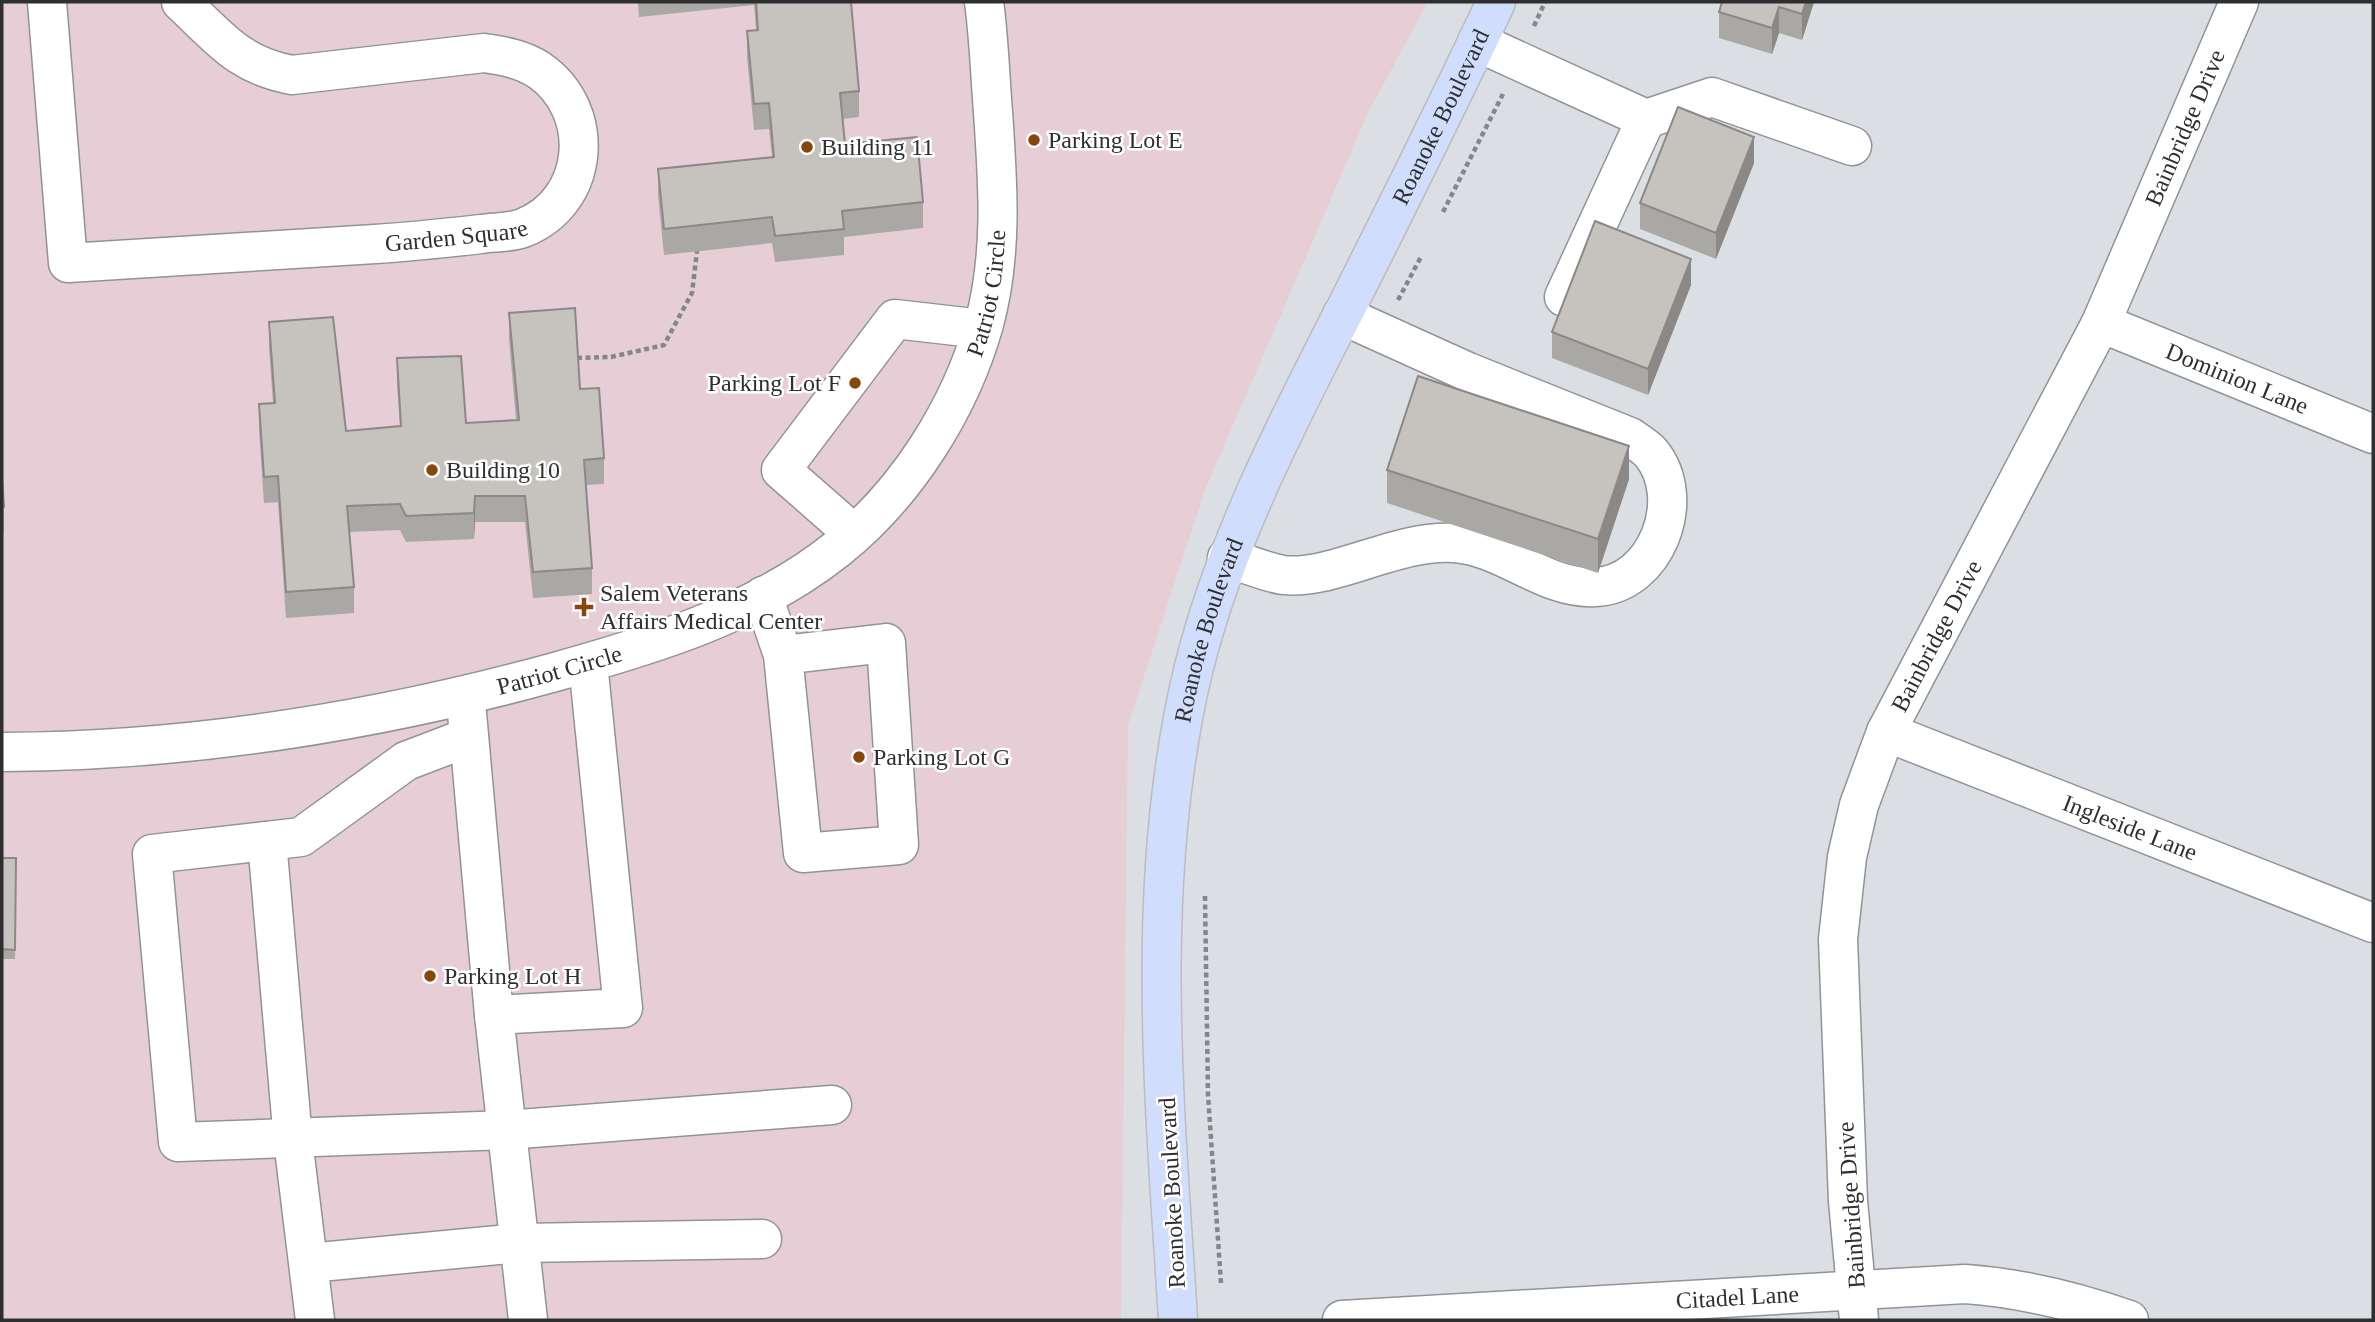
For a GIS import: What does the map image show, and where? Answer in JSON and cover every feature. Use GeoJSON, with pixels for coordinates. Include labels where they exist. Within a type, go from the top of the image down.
{"type":"FeatureCollection","features":[{"type":"Feature","properties":{"kind":"main road","name":"Roanoke Boulevard"},"geometry":{"type":"LineString","coordinates":[[1178,1320],[1168,1147],[1163,982],[1165,855],[1176,761],[1194,667],[1227,558],[1264,470],[1496,2]]}},
{"type":"Feature","properties":{"kind":"street","name":"Garden Square"},"geometry":{"type":"LineString","coordinates":[[47,2],[68,263],[414,242],[520,229],[545,217],[565,197],[577,172],[580,149],[574,116],[565,99],[539,71],[513,57],[484,53],[292,75],[264,70],[244,59],[181,2]]}},
{"type":"Feature","properties":{"kind":"street","name":"Patriot Circle"},"geometry":{"type":"LineString","coordinates":[[2,752],[64,752],[204,742],[338,723],[465,696],[588,663],[705,624],[763,596],[819,562],[854,534],[890,498],[933,439],[962,384],[982,329],[996,264],[1000,202],[984,2]]}},
{"type":"Feature","properties":{"kind":"street","name":"Bainbridge Drive"},"geometry":{"type":"LineString","coordinates":[[1857,1304],[1848,1201],[1839,911],[1859,805],[1886,732],[2101,323],[2239,2]]}},
{"type":"Feature","properties":{"kind":"street"},"geometry":{"type":"LineString","coordinates":[[1478,42],[1646,119],[1712,97],[1852,146]]}},
{"type":"Feature","properties":{"kind":"street"},"geometry":{"type":"LineString","coordinates":[[1564,297],[1646,119]]}},
{"type":"Feature","properties":{"kind":"street"},"geometry":{"type":"LineString","coordinates":[[1227,558],[1283,575],[1313,574],[1388,551],[1427,544],[1457,543],[1569,586],[1597,588],[1622,581],[1646,563],[1661,538],[1667,510],[1663,477],[1652,453],[1630,437],[1468,372],[1342,315]]}},
{"type":"Feature","properties":{"kind":"street"},"geometry":{"type":"LineString","coordinates":[[854,534],[781,470],[895,318],[982,329]]}},
{"type":"Feature","properties":{"kind":"street","name":"Dominion Lane"},"geometry":{"type":"LineString","coordinates":[[2101,323],[2373,434]]}},
{"type":"Feature","properties":{"kind":"street"},"geometry":{"type":"LineString","coordinates":[[763,596],[783,655],[803,853],[900,845],[886,643],[783,655]]}},
{"type":"Feature","properties":{"kind":"street"},"geometry":{"type":"LineString","coordinates":[[494,1015],[624,1008],[588,663]]}},
{"type":"Feature","properties":{"kind":"street"},"geometry":{"type":"LineString","coordinates":[[465,696],[494,1015],[528,1320]]}},
{"type":"Feature","properties":{"kind":"street","name":"Ingleside Lane"},"geometry":{"type":"LineString","coordinates":[[1886,732],[2373,923]]}},
{"type":"Feature","properties":{"kind":"street"},"geometry":{"type":"LineString","coordinates":[[469,737],[406,761],[301,837],[152,854],[178,1143],[507,1130],[832,1105]]}},
{"type":"Feature","properties":{"kind":"street"},"geometry":{"type":"LineString","coordinates":[[267,841],[293,1140],[315,1320]]}},
{"type":"Feature","properties":{"kind":"street"},"geometry":{"type":"LineString","coordinates":[[309,1263],[520,1243],[762,1239]]}},
{"type":"Feature","properties":{"kind":"street","name":"Citadel Lane"},"geometry":{"type":"LineString","coordinates":[[1342,1320],[1857,1304],[1965,1284],[2014,1288],[2090,1306],[2129,1320]]}},
{"type":"Feature","properties":{"kind":"path"},"geometry":{"type":"LineString","coordinates":[[1534,26],[1545,2]]}},
{"type":"Feature","properties":{"kind":"path"},"geometry":{"type":"LineString","coordinates":[[1443,212],[1506,86]]}},
{"type":"Feature","properties":{"kind":"path"},"geometry":{"type":"LineString","coordinates":[[577,358],[611,357],[664,345],[692,292],[697,251]]}},
{"type":"Feature","properties":{"kind":"path"},"geometry":{"type":"LineString","coordinates":[[1398,302],[1422,255]]}},
{"type":"Feature","properties":{"kind":"path"},"geometry":{"type":"LineString","coordinates":[[1205,887],[1208,1095],[1221,1283]]}},
{"type":"Feature","properties":{"kind":"shaded area","name":"Salem Veterans Affairs Medical Center"},"geometry":{"type":"Polygon","coordinates":[[[2,2],[1428,2],[1369,111],[1205,490],[1128,725],[1121,1320],[2,1320],[2,2]]]}},
{"type":"Feature","properties":{"kind":"building","name":"Building 11"},"geometry":{"type":"Polygon","coordinates":[[[756,2],[851,2],[859,91],[840,93],[845,144],[917,137],[923,202],[842,211],[844,229],[775,236],[772,217],[664,229],[658,169],[774,157],[769,103],[754,104],[747,31],[758,30],[756,2]]]}},
{"type":"Feature","properties":{"kind":"building"},"geometry":{"type":"Polygon","coordinates":[[[1722,2],[1806,2],[1802,14],[1779,7],[1772,28],[1719,12],[1722,2]]]}},
{"type":"Feature","properties":{"kind":"building"},"geometry":{"type":"Polygon","coordinates":[[[1678,107],[1754,137],[1716,233],[1640,203],[1678,107]]]}},
{"type":"Feature","properties":{"kind":"building"},"geometry":{"type":"Polygon","coordinates":[[[1595,221],[1691,259],[1648,369],[1552,332],[1595,221]]]}},
{"type":"Feature","properties":{"kind":"building","name":"Building 10"},"geometry":{"type":"Polygon","coordinates":[[[575,308],[580,389],[599,388],[604,458],[584,460],[592,568],[533,572],[525,496],[475,496],[474,513],[406,516],[400,504],[347,506],[354,587],[286,592],[278,476],[264,477],[259,404],[275,403],[269,322],[333,317],[346,431],[401,426],[397,358],[461,356],[466,423],[519,420],[509,313],[575,308]]]}},
{"type":"Feature","properties":{"kind":"building"},"geometry":{"type":"Polygon","coordinates":[[[1418,376],[1629,446],[1598,539],[1387,470],[1418,376]]]}},
{"type":"Feature","properties":{"kind":"building"},"geometry":{"type":"Polygon","coordinates":[[[2,858],[16,858],[15,950],[2,949],[2,858]]]}},
{"type":"Feature","properties":{"kind":"place","name":"Parking Lot E"},"geometry":{"type":"Point","coordinates":[1034,140]}},
{"type":"Feature","properties":{"kind":"place","name":"Building 11"},"geometry":{"type":"Point","coordinates":[807,147]}},
{"type":"Feature","properties":{"kind":"place","name":"Parking Lot F"},"geometry":{"type":"Point","coordinates":[855,383]}},
{"type":"Feature","properties":{"kind":"place","name":"Building 10"},"geometry":{"type":"Point","coordinates":[432,470]}},
{"type":"Feature","properties":{"kind":"place","name":"Salem Veterans Affairs Medical Center"},"geometry":{"type":"Point","coordinates":[584,607]}},
{"type":"Feature","properties":{"kind":"place","name":"Parking Lot G"},"geometry":{"type":"Point","coordinates":[859,757]}},
{"type":"Feature","properties":{"kind":"place","name":"Parking Lot H"},"geometry":{"type":"Point","coordinates":[430,976]}}]}
